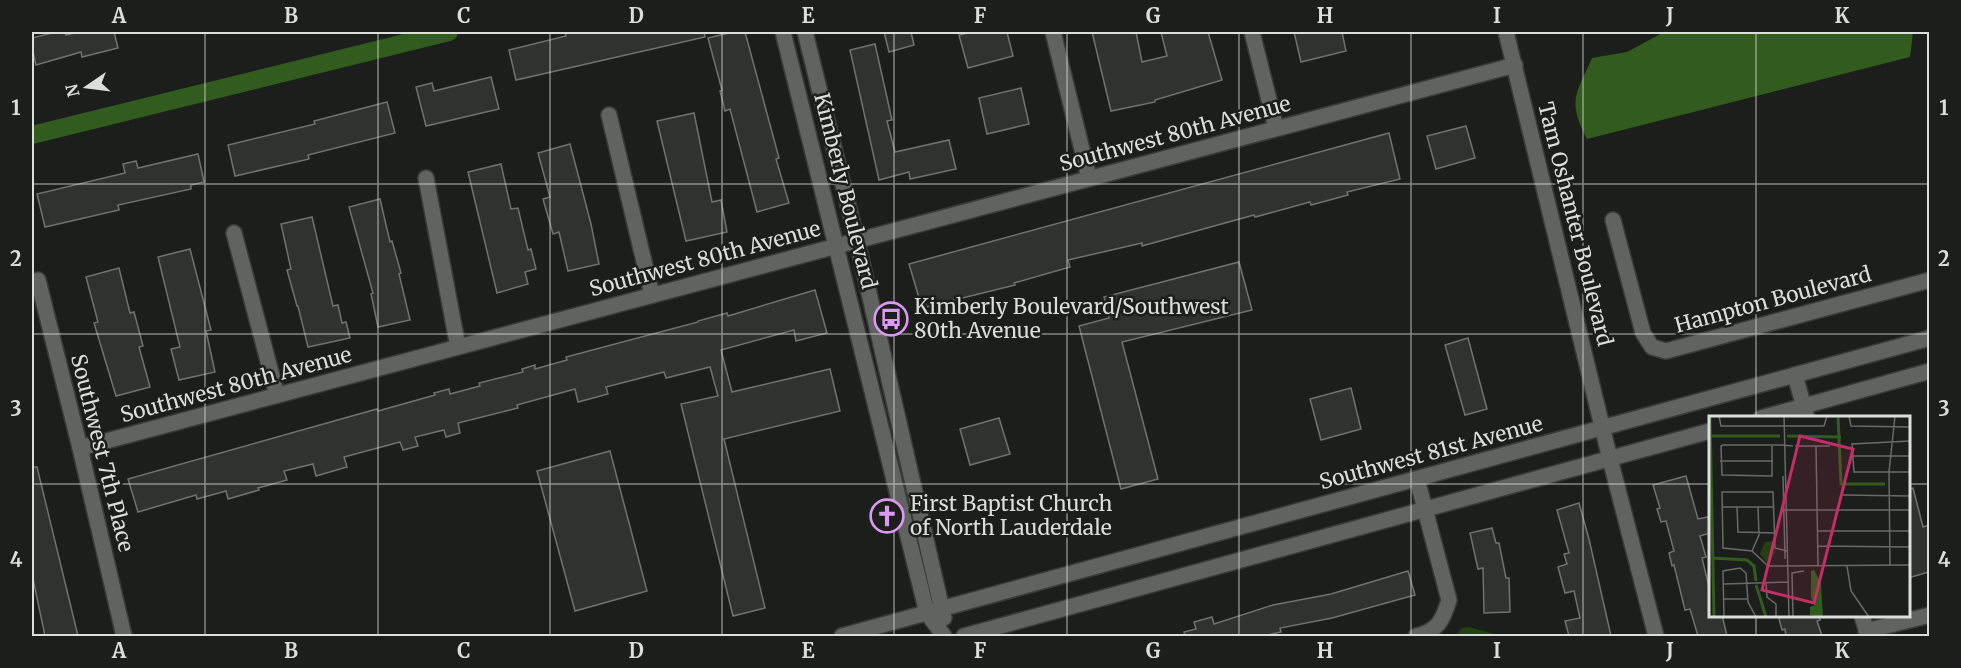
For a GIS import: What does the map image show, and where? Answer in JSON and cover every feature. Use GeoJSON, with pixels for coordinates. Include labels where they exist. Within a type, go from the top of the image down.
{"type":"FeatureCollection","features":[{"type":"Feature","properties":{"kind":"street","name":"Kimberly Boulevard"},"geometry":{"type":"LineString","coordinates":[[783,32],[927,613],[945,636]]}},
{"type":"Feature","properties":{"kind":"street","name":"Kimberly Boulevard"},"geometry":{"type":"LineString","coordinates":[[805,32],[857,241],[943,609],[945,636]]}},
{"type":"Feature","properties":{"kind":"street"},"geometry":{"type":"LineString","coordinates":[[1053,32],[1089,178]]}},
{"type":"Feature","properties":{"kind":"street"},"geometry":{"type":"LineString","coordinates":[[1252,32],[1276,128]]}},
{"type":"Feature","properties":{"kind":"street","name":"Tam Oshanter Boulevard"},"geometry":{"type":"LineString","coordinates":[[1506,32],[1610,459],[1656,636]]}},
{"type":"Feature","properties":{"kind":"street","name":"Southwest 80th Avenue"},"geometry":{"type":"LineString","coordinates":[[80,448],[1515,64]]}},
{"type":"Feature","properties":{"kind":"street"},"geometry":{"type":"LineString","coordinates":[[609,115],[652,295]]}},
{"type":"Feature","properties":{"kind":"street"},"geometry":{"type":"LineString","coordinates":[[426,178],[458,347]]}},
{"type":"Feature","properties":{"kind":"street","name":"Hampton Boulevard"},"geometry":{"type":"LineString","coordinates":[[1613,220],[1643,333],[1652,347],[1666,351],[1929,280]]}},
{"type":"Feature","properties":{"kind":"street"},"geometry":{"type":"LineString","coordinates":[[234,233],[277,395]]}},
{"type":"Feature","properties":{"kind":"street","name":"Southwest 7th Place"},"geometry":{"type":"LineString","coordinates":[[38,280],[124,636]]}},
{"type":"Feature","properties":{"kind":"street","name":"Southwest 81st Avenue"},"geometry":{"type":"LineString","coordinates":[[842,636],[1929,338]]}},
{"type":"Feature","properties":{"kind":"street"},"geometry":{"type":"LineString","coordinates":[[1770,416],[1806,412],[1929,371]]}},
{"type":"Feature","properties":{"kind":"street"},"geometry":{"type":"LineString","coordinates":[[1795,375],[1806,412]]}},
{"type":"Feature","properties":{"kind":"street"},"geometry":{"type":"LineString","coordinates":[[964,636],[1709,431]]}},
{"type":"Feature","properties":{"kind":"street"},"geometry":{"type":"LineString","coordinates":[[1416,636],[1428,633],[1443,620],[1449,600],[1417,479]]}},
{"type":"Feature","properties":{"kind":"street"},"geometry":{"type":"LineString","coordinates":[[1863,617],[1867,634],[1929,615]]}},
{"type":"Feature","properties":{"kind":"shaded area"},"geometry":{"type":"Polygon","coordinates":[[[1664,32],[1913,32],[1910,57],[1587,139],[1577,115],[1576,98],[1592,58],[1627,52],[1664,32]]]}},
{"type":"Feature","properties":{"kind":"shaded area"},"geometry":{"type":"Polygon","coordinates":[[[1469,627],[1501,636],[1455,636],[1462,628],[1469,627]]]}},
{"type":"Feature","properties":{"kind":"building"},"geometry":{"type":"Polygon","coordinates":[[[65,32],[66,35],[78,32],[114,32],[118,48],[82,57],[81,52],[36,65],[32,38],[65,32]]]}},
{"type":"Feature","properties":{"kind":"building"},"geometry":{"type":"Polygon","coordinates":[[[565,32],[704,32],[705,37],[516,80],[509,50],[566,36],[565,32]]]}},
{"type":"Feature","properties":{"kind":"building"},"geometry":{"type":"Polygon","coordinates":[[[733,32],[745,32],[789,203],[757,212],[730,109],[725,111],[720,91],[722,90],[708,38],[733,32]]]}},
{"type":"Feature","properties":{"kind":"building"},"geometry":{"type":"Polygon","coordinates":[[[884,32],[911,32],[914,45],[889,52],[884,32]]]}},
{"type":"Feature","properties":{"kind":"building"},"geometry":{"type":"Polygon","coordinates":[[[973,32],[1007,32],[1013,56],[968,68],[959,35],[973,32]]]}},
{"type":"Feature","properties":{"kind":"building"},"geometry":{"type":"Polygon","coordinates":[[[1092,32],[1136,32],[1142,62],[1167,56],[1161,32],[1208,32],[1222,80],[1155,100],[1155,102],[1111,111],[1092,32]]]}},
{"type":"Feature","properties":{"kind":"building"},"geometry":{"type":"Polygon","coordinates":[[[1294,32],[1342,32],[1346,51],[1301,62],[1294,32]]]}},
{"type":"Feature","properties":{"kind":"building"},"geometry":{"type":"Polygon","coordinates":[[[875,44],[892,120],[887,121],[895,152],[949,140],[956,169],[910,179],[909,172],[879,180],[850,50],[875,44]]]}},
{"type":"Feature","properties":{"kind":"building"},"geometry":{"type":"Polygon","coordinates":[[[491,77],[499,109],[426,126],[416,87],[432,83],[434,91],[491,77]]]}},
{"type":"Feature","properties":{"kind":"building"},"geometry":{"type":"Polygon","coordinates":[[[1021,88],[1029,124],[987,134],[979,98],[1021,88]]]}},
{"type":"Feature","properties":{"kind":"building"},"geometry":{"type":"Polygon","coordinates":[[[387,102],[395,133],[308,155],[309,159],[235,176],[228,145],[315,124],[314,121],[387,102]]]}},
{"type":"Feature","properties":{"kind":"building"},"geometry":{"type":"Polygon","coordinates":[[[694,113],[712,202],[721,200],[727,232],[686,241],[657,121],[694,113]]]}},
{"type":"Feature","properties":{"kind":"building"},"geometry":{"type":"Polygon","coordinates":[[[1466,126],[1475,158],[1436,169],[1427,136],[1466,126]]]}},
{"type":"Feature","properties":{"kind":"building"},"geometry":{"type":"Polygon","coordinates":[[[1389,133],[1400,179],[1347,192],[1348,195],[1311,205],[1310,202],[1142,246],[1142,243],[1068,260],[1070,267],[1014,283],[1015,285],[922,308],[909,264],[1389,133]]]}},
{"type":"Feature","properties":{"kind":"building"},"geometry":{"type":"Polygon","coordinates":[[[570,144],[599,264],[568,271],[559,232],[553,234],[543,199],[550,197],[538,153],[570,144]]]}},
{"type":"Feature","properties":{"kind":"building"},"geometry":{"type":"Polygon","coordinates":[[[198,154],[204,182],[191,185],[191,189],[118,205],[119,210],[45,227],[37,194],[125,173],[123,164],[136,161],[138,168],[198,154]]]}},
{"type":"Feature","properties":{"kind":"building"},"geometry":{"type":"Polygon","coordinates":[[[501,164],[511,209],[518,208],[528,250],[531,249],[536,269],[525,272],[528,284],[497,293],[468,172],[501,164]]]}},
{"type":"Feature","properties":{"kind":"building"},"geometry":{"type":"Polygon","coordinates":[[[380,199],[390,242],[392,241],[401,273],[399,274],[410,320],[378,327],[371,294],[373,293],[349,207],[380,199]]]}},
{"type":"Feature","properties":{"kind":"building"},"geometry":{"type":"Polygon","coordinates":[[[312,217],[333,306],[338,305],[342,323],[346,322],[350,338],[308,347],[287,270],[291,269],[281,224],[312,217]]]}},
{"type":"Feature","properties":{"kind":"building"},"geometry":{"type":"Polygon","coordinates":[[[190,249],[211,330],[206,331],[215,372],[179,380],[171,349],[180,347],[158,257],[190,249]]]}},
{"type":"Feature","properties":{"kind":"building"},"geometry":{"type":"Polygon","coordinates":[[[1239,262],[1252,310],[1122,342],[1158,479],[1121,489],[1079,326],[1109,318],[1104,297],[1239,262]]]}},
{"type":"Feature","properties":{"kind":"building"},"geometry":{"type":"Polygon","coordinates":[[[119,268],[130,313],[134,312],[143,346],[139,347],[150,387],[116,396],[94,323],[98,322],[86,277],[119,268]]]}},
{"type":"Feature","properties":{"kind":"building"},"geometry":{"type":"Polygon","coordinates":[[[815,290],[827,333],[796,341],[794,330],[721,350],[732,392],[830,369],[840,411],[724,439],[765,608],[733,616],[681,404],[718,396],[710,367],[666,378],[664,372],[606,387],[608,394],[578,402],[575,389],[517,405],[518,408],[458,423],[460,433],[446,437],[444,430],[415,437],[418,446],[403,450],[400,442],[344,457],[347,467],[316,476],[313,464],[284,471],[287,480],[228,499],[226,491],[197,499],[196,495],[138,512],[128,479],[377,409],[378,411],[449,389],[450,394],[480,386],[479,383],[523,372],[522,369],[535,365],[535,369],[567,360],[566,357],[727,313],[728,316],[815,290]]]}},
{"type":"Feature","properties":{"kind":"building"},"geometry":{"type":"Polygon","coordinates":[[[1468,338],[1487,409],[1465,415],[1445,345],[1468,338]]]}},
{"type":"Feature","properties":{"kind":"building"},"geometry":{"type":"Polygon","coordinates":[[[1351,388],[1361,429],[1321,440],[1310,399],[1351,388]]]}},
{"type":"Feature","properties":{"kind":"building"},"geometry":{"type":"Polygon","coordinates":[[[999,418],[1010,454],[970,465],[960,429],[999,418]]]}},
{"type":"Feature","properties":{"kind":"building"},"geometry":{"type":"Polygon","coordinates":[[[610,451],[647,591],[575,611],[537,471],[610,451]]]}},
{"type":"Feature","properties":{"kind":"building"},"geometry":{"type":"Polygon","coordinates":[[[32,467],[37,467],[78,636],[45,636],[32,574],[32,467]]]}},
{"type":"Feature","properties":{"kind":"building"},"geometry":{"type":"Polygon","coordinates":[[[1686,476],[1698,519],[1708,517],[1709,533],[1700,536],[1706,557],[1702,558],[1709,587],[1709,617],[1722,617],[1727,636],[1698,636],[1690,609],[1685,610],[1669,553],[1674,551],[1666,521],[1661,522],[1657,509],[1660,508],[1653,485],[1686,476]]]}},
{"type":"Feature","properties":{"kind":"building"},"geometry":{"type":"Polygon","coordinates":[[[1913,488],[1923,527],[1929,525],[1929,572],[1910,577],[1910,489],[1913,488]]]}},
{"type":"Feature","properties":{"kind":"building"},"geometry":{"type":"Polygon","coordinates":[[[1579,503],[1611,636],[1569,636],[1565,621],[1580,618],[1574,591],[1565,593],[1558,567],[1567,564],[1564,554],[1569,553],[1557,510],[1579,503]]]}},
{"type":"Feature","properties":{"kind":"building"},"geometry":{"type":"Polygon","coordinates":[[[1492,528],[1496,543],[1499,543],[1506,578],[1509,578],[1510,612],[1484,613],[1483,568],[1478,569],[1470,533],[1492,528]]]}},
{"type":"Feature","properties":{"kind":"building"},"geometry":{"type":"Polygon","coordinates":[[[1408,571],[1415,595],[1332,618],[1280,628],[1281,632],[1263,636],[1185,636],[1184,632],[1196,629],[1194,622],[1212,617],[1214,624],[1273,605],[1331,594],[1408,571]]]}},
{"type":"Feature","properties":{"kind":"building"},"geometry":{"type":"Polygon","coordinates":[[[1779,617],[1820,617],[1817,621],[1822,636],[1786,636],[1785,629],[1782,630],[1779,617]]]}},
{"type":"Feature","properties":{"kind":"waterway"},"geometry":{"type":"LineString","coordinates":[[32,135],[449,32]]}},
{"type":"Feature","properties":{"kind":"place","name":"Kimberly Boulevard/Southwest 80th Avenue"},"geometry":{"type":"Point","coordinates":[891,319]}},
{"type":"Feature","properties":{"kind":"place","name":"First Baptist Church of North Lauderdale"},"geometry":{"type":"Point","coordinates":[887,516]}}]}
